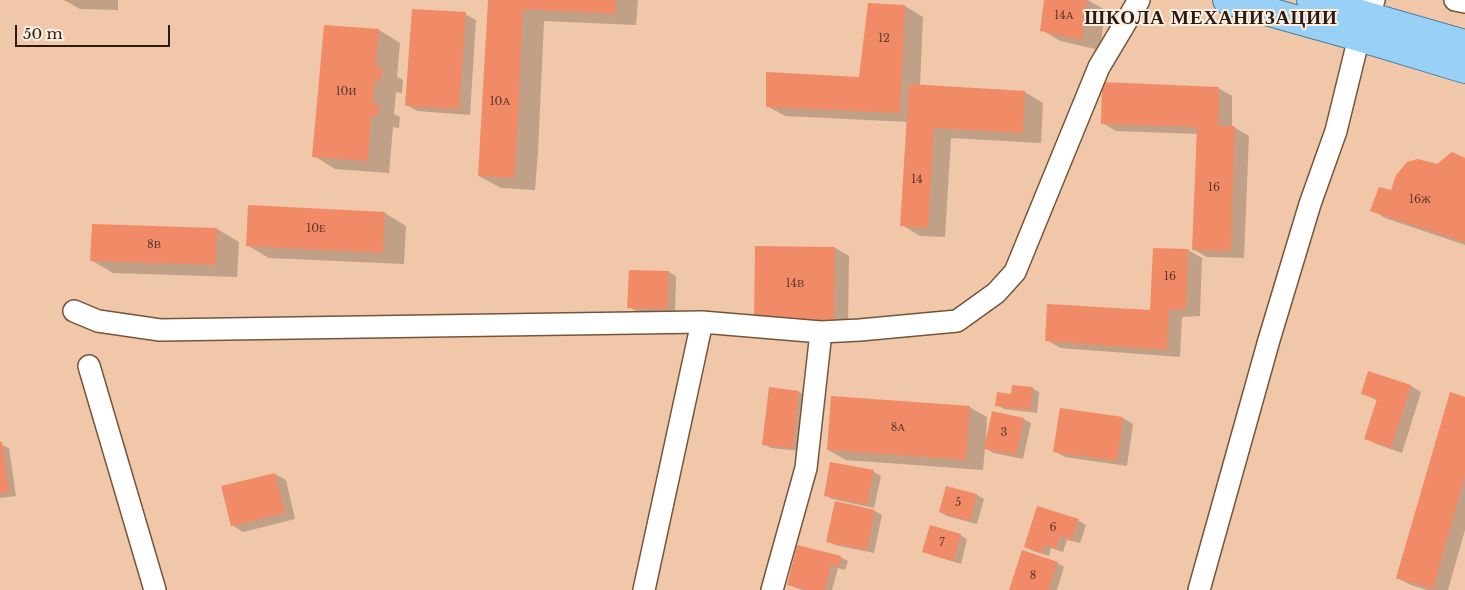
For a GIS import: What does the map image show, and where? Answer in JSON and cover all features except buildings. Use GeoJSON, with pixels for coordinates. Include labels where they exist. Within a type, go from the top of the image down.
{"type":"FeatureCollection","features":[{"type":"Feature","properties":{"kind":"main road"},"geometry":{"type":"LineString","coordinates":[[1227,0],[1367,17],[1465,69]]}},
{"type":"Feature","properties":{"kind":"main road"},"geometry":{"type":"LineString","coordinates":[[1310,0],[1465,44]]}},
{"type":"Feature","properties":{"kind":"street"},"geometry":{"type":"LineString","coordinates":[[74,312],[98,321],[160,330],[702,322],[821,332],[957,321],[996,292],[1015,272],[1099,67],[1139,0]]}},
{"type":"Feature","properties":{"kind":"street"},"geometry":{"type":"LineString","coordinates":[[1454,0],[1465,2]]}},
{"type":"Feature","properties":{"kind":"street"},"geometry":{"type":"LineString","coordinates":[[1199,590],[1269,340],[1303,225],[1336,131],[1367,17]]}},
{"type":"Feature","properties":{"kind":"street"},"geometry":{"type":"LineString","coordinates":[[644,590],[702,322]]}},
{"type":"Feature","properties":{"kind":"street"},"geometry":{"type":"LineString","coordinates":[[772,590],[806,468],[821,332]]}},
{"type":"Feature","properties":{"kind":"street"},"geometry":{"type":"LineString","coordinates":[[89,366],[155,590]]}},
{"type":"Feature","properties":{"kind":"district","name":"ШКОЛА МЕХАНИЗАЦИИ"},"geometry":{"type":"Point","coordinates":[1211,19]}}]}
